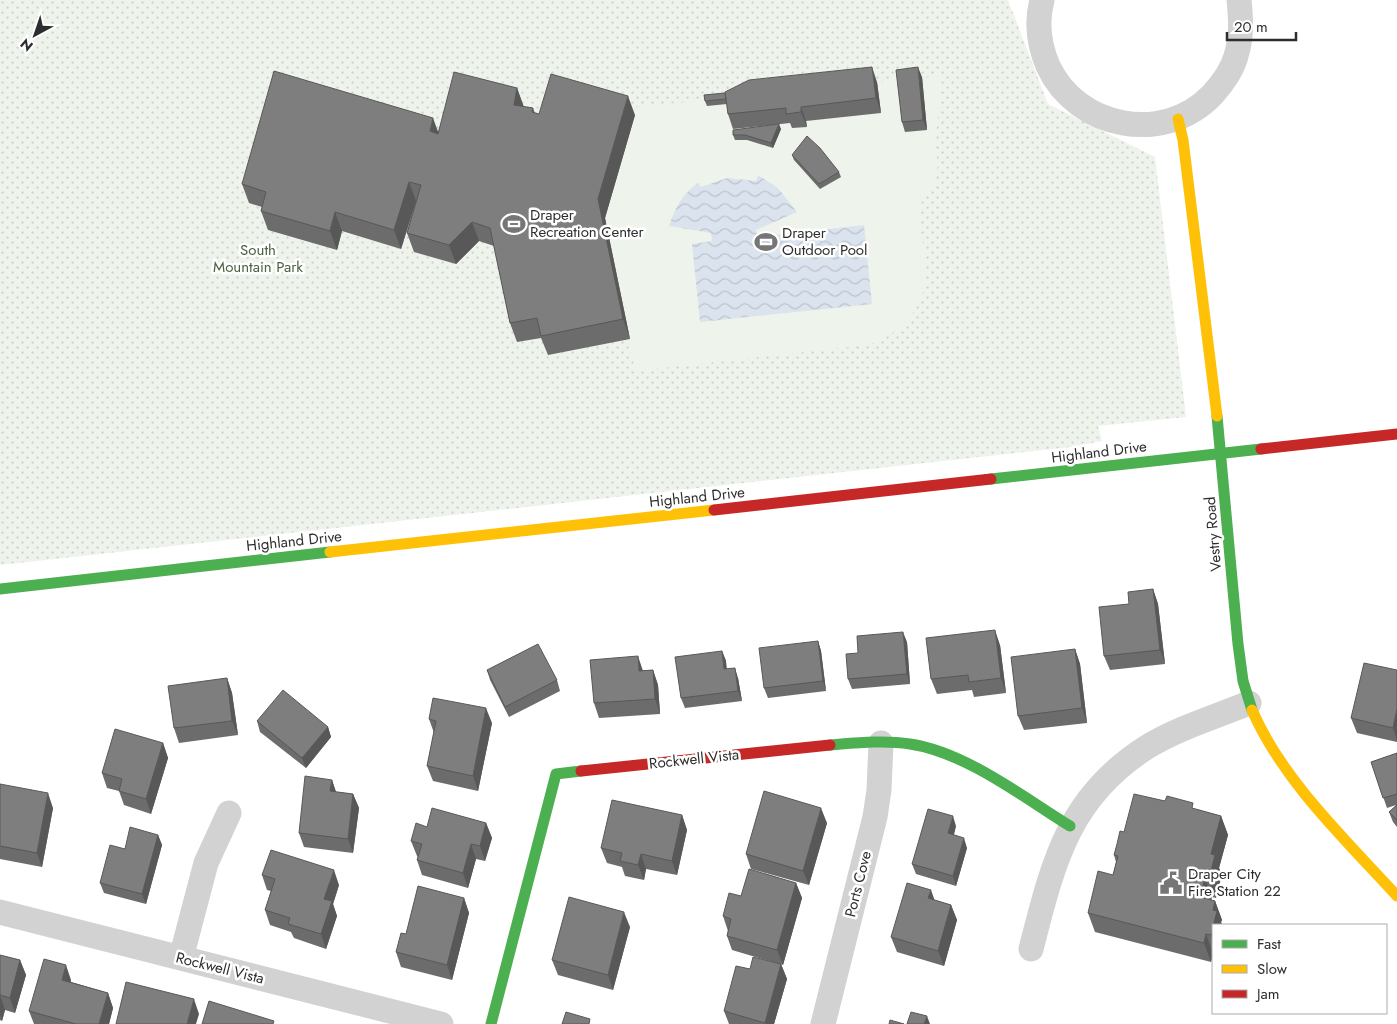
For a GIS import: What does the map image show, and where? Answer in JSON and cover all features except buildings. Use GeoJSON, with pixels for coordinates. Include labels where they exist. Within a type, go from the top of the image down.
{"type":"FeatureCollection","features":[{"type":"Feature","properties":{"kind":"street"},"geometry":{"type":"LineString","coordinates":[[1042,0],[1038,14],[1040,49],[1055,80],[1078,106],[1109,122],[1144,126],[1178,119],[1203,105],[1223,83],[1236,58],[1242,29],[1239,0]]}},
{"type":"Feature","properties":{"kind":"street","name":"Vestry Road"},"geometry":{"type":"LineString","coordinates":[[1178,119],[1183,140],[1221,453],[1238,644],[1243,681],[1249,703],[1260,728],[1273,750],[1324,816],[1397,896]]}},
{"type":"Feature","properties":{"kind":"street","name":"Highland Drive"},"geometry":{"type":"LineString","coordinates":[[0,590],[1397,434]]}},
{"type":"Feature","properties":{"kind":"street"},"geometry":{"type":"LineString","coordinates":[[1031,949],[1046,889],[1070,826],[1105,781],[1148,746],[1249,703]]}},
{"type":"Feature","properties":{"kind":"street","name":"Rockwell Vista"},"geometry":{"type":"LineString","coordinates":[[491,1024],[556,774],[830,745],[881,742],[911,744],[958,760],[1070,826]]}},
{"type":"Feature","properties":{"kind":"street","name":"Ports Cove"},"geometry":{"type":"LineString","coordinates":[[823,1024],[875,817],[879,790],[881,742]]}},
{"type":"Feature","properties":{"kind":"street"},"geometry":{"type":"LineString","coordinates":[[181,958],[206,863],[228,813]]}},
{"type":"Feature","properties":{"kind":"street","name":"Rockwell Vista"},"geometry":{"type":"LineString","coordinates":[[0,912],[441,1024]]}},
{"type":"Feature","properties":{"kind":"green space","name":"South Mountain Park"},"geometry":{"type":"Polygon","coordinates":[[[0,0],[1008,0],[1048,104],[1155,157],[1186,417],[1098,426],[1102,441],[1071,447],[0,565],[0,0]]]}},
{"type":"Feature","properties":{"kind":"green space","name":"Draper Outdoor Pool"},"geometry":{"type":"Polygon","coordinates":[[[942,76],[936,141],[937,174],[935,183],[921,203],[920,208],[926,280],[918,305],[903,325],[881,340],[868,345],[635,371],[605,218],[637,107],[942,76]]]}},
{"type":"Feature","properties":{"kind":"water"},"geometry":{"type":"Polygon","coordinates":[[[758,175],[778,188],[797,212],[756,230],[757,237],[864,225],[872,304],[700,322],[692,244],[712,241],[711,233],[669,226],[671,219],[683,197],[698,183],[701,187],[727,178],[756,181],[758,175]]]}},
{"type":"Feature","properties":{"kind":"traffic: fast"},"geometry":{"type":"LineString","coordinates":[[1217,416],[1238,644],[1243,681],[1252,710]]}},
{"type":"Feature","properties":{"kind":"traffic: fast"},"geometry":{"type":"LineString","coordinates":[[991,479],[1261,449]]}},
{"type":"Feature","properties":{"kind":"traffic: fast"},"geometry":{"type":"LineString","coordinates":[[0,589],[330,552]]}},
{"type":"Feature","properties":{"kind":"traffic: fast"},"geometry":{"type":"LineString","coordinates":[[830,745],[890,742],[910,744],[952,756],[993,777],[1070,826]]}},
{"type":"Feature","properties":{"kind":"traffic: fast"},"geometry":{"type":"LineString","coordinates":[[491,1024],[556,774],[581,771]]}},
{"type":"Feature","properties":{"kind":"traffic: slow"},"geometry":{"type":"LineString","coordinates":[[1178,119],[1183,140],[1217,416]]}},
{"type":"Feature","properties":{"kind":"traffic: slow"},"geometry":{"type":"LineString","coordinates":[[330,552],[714,510]]}},
{"type":"Feature","properties":{"kind":"traffic: slow"},"geometry":{"type":"LineString","coordinates":[[1252,710],[1280,761],[1298,785],[1336,831],[1397,896]]}},
{"type":"Feature","properties":{"kind":"traffic: jam"},"geometry":{"type":"LineString","coordinates":[[1261,449],[1397,434]]}},
{"type":"Feature","properties":{"kind":"traffic: jam"},"geometry":{"type":"LineString","coordinates":[[714,510],[991,479]]}},
{"type":"Feature","properties":{"kind":"traffic: jam"},"geometry":{"type":"LineString","coordinates":[[581,771],[830,745]]}},
{"type":"Feature","properties":{"kind":"place","name":"Draper Recreation Center"},"geometry":{"type":"Point","coordinates":[514,224]}},
{"type":"Feature","properties":{"kind":"place","name":"Draper Outdoor Pool"},"geometry":{"type":"Point","coordinates":[766,242]}},
{"type":"Feature","properties":{"kind":"place","name":"Draper City Fire Station 22"},"geometry":{"type":"Point","coordinates":[1171,883]}}]}
